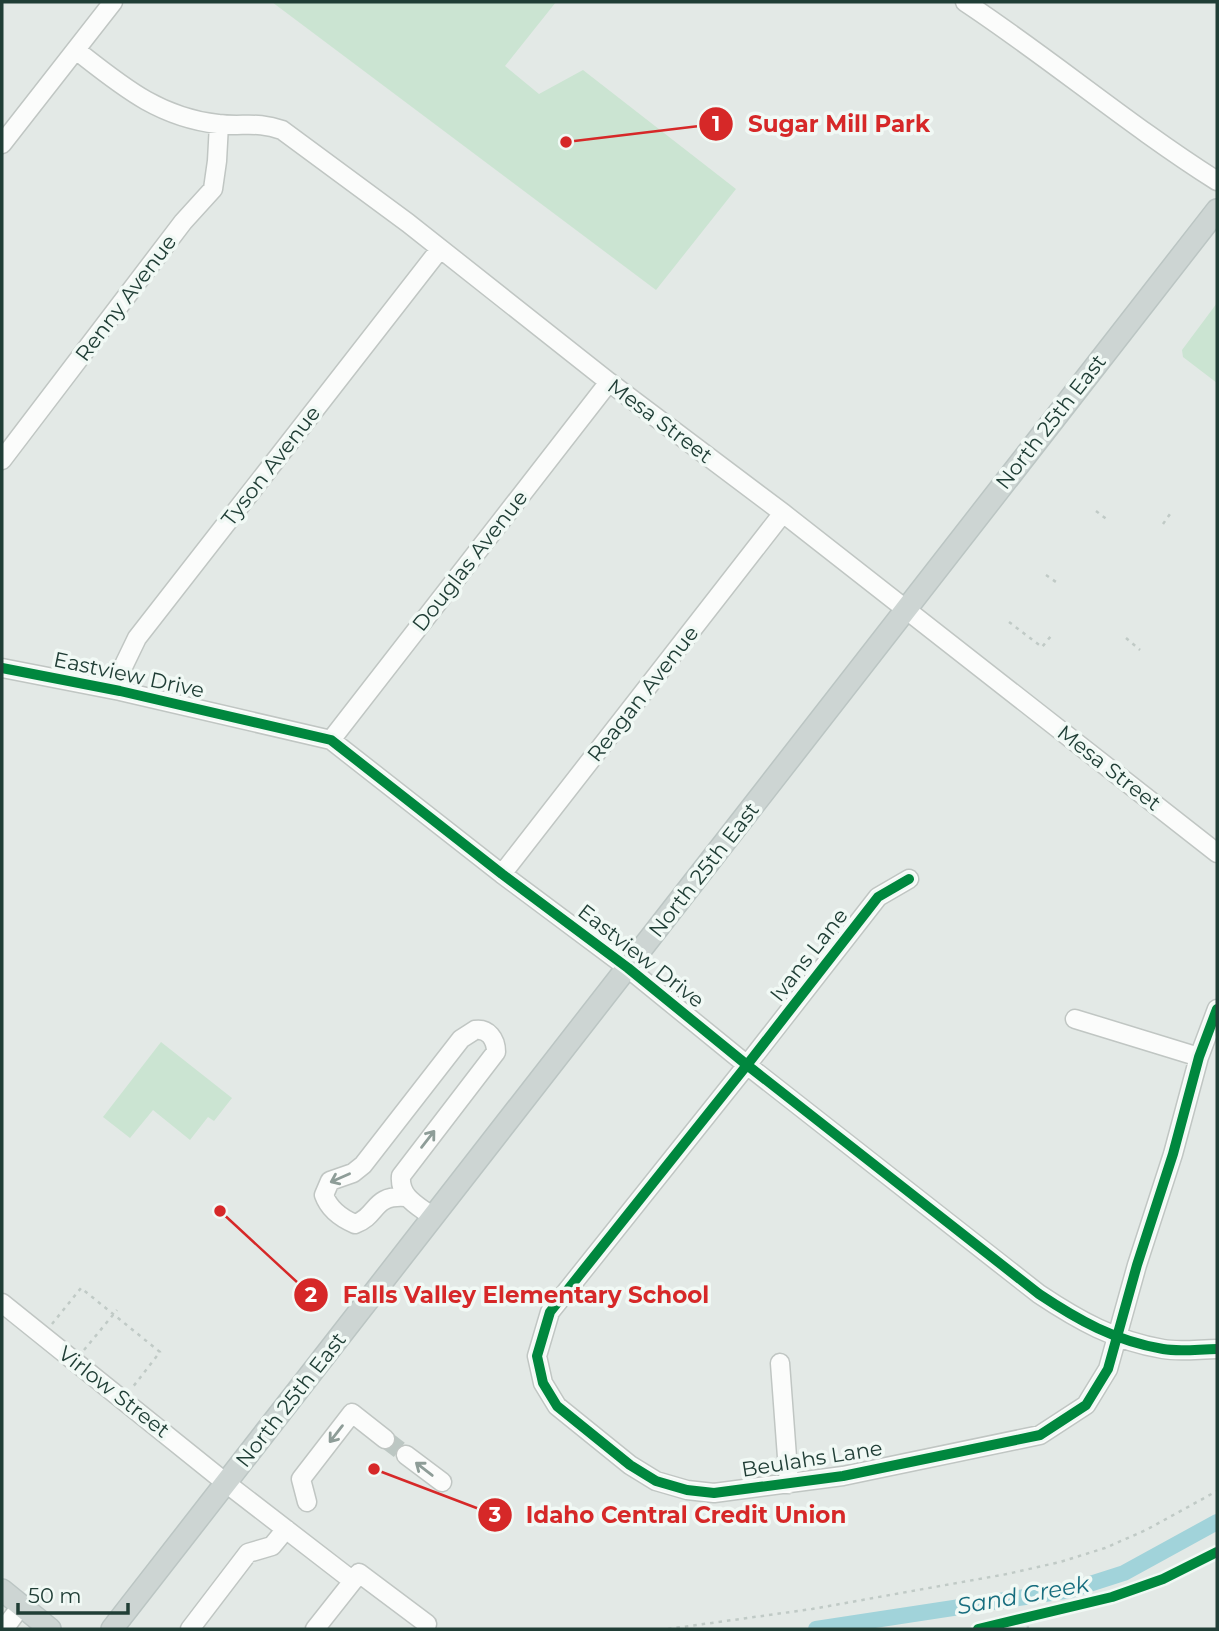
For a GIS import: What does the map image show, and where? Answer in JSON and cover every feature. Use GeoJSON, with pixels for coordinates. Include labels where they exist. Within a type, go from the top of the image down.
{"type":"FeatureCollection","features":[{"type":"Feature","properties":{"kind":"main road","name":"North 25th East"},"geometry":{"type":"LineString","coordinates":[[112,1629],[1217,210]]}},
{"type":"Feature","properties":{"kind":"main road"},"geometry":{"type":"LineString","coordinates":[[2,1590],[50,1629]]}},
{"type":"Feature","properties":{"kind":"street"},"geometry":{"type":"LineString","coordinates":[[2,144],[113,2]]}},
{"type":"Feature","properties":{"kind":"street"},"geometry":{"type":"LineString","coordinates":[[965,2],[1022,40],[1173,153],[1217,181]]}},
{"type":"Feature","properties":{"kind":"street","name":"Mesa Street"},"geometry":{"type":"LineString","coordinates":[[76,50],[138,98],[172,115],[219,124],[264,124],[282,130],[783,513],[1217,853]]}},
{"type":"Feature","properties":{"kind":"street","name":"Renny Avenue"},"geometry":{"type":"LineString","coordinates":[[2,460],[183,222],[213,189],[219,124]]}},
{"type":"Feature","properties":{"kind":"street","name":"Tyson Avenue"},"geometry":{"type":"LineString","coordinates":[[120,691],[123,667],[137,638],[440,249]]}},
{"type":"Feature","properties":{"kind":"street","name":"Douglas Avenue"},"geometry":{"type":"LineString","coordinates":[[331,740],[609,382]]}},
{"type":"Feature","properties":{"kind":"street","name":"Reagan Avenue"},"geometry":{"type":"LineString","coordinates":[[502,874],[783,513]]}},
{"type":"Feature","properties":{"kind":"street","name":"Eastview Drive"},"geometry":{"type":"LineString","coordinates":[[2,668],[120,691],[331,740],[502,874],[628,968],[1039,1294],[1074,1318],[1118,1338],[1164,1349],[1217,1349]]}},
{"type":"Feature","properties":{"kind":"street","name":"Ivans Lane"},"geometry":{"type":"LineString","coordinates":[[747,1065],[878,897],[909,879]]}},
{"type":"Feature","properties":{"kind":"street","name":"Beulahs Lane"},"geometry":{"type":"LineString","coordinates":[[747,1065],[550,1312],[537,1356],[543,1383],[557,1406],[630,1465],[656,1481],[687,1490],[714,1493],[843,1476],[1040,1435],[1086,1405],[1108,1369],[1137,1265],[1173,1154],[1199,1057],[1217,1009]]}},
{"type":"Feature","properties":{"kind":"street"},"geometry":{"type":"LineString","coordinates":[[1075,1019],[1199,1057]]}},
{"type":"Feature","properties":{"kind":"street"},"geometry":{"type":"LineString","coordinates":[[405,1197],[393,1196],[382,1200],[363,1221],[355,1224],[340,1216],[327,1204],[324,1195],[330,1181],[353,1173],[363,1165],[461,1039],[475,1030],[485,1030],[496,1045],[496,1052],[401,1176],[400,1187],[405,1197],[433,1217]]}},
{"type":"Feature","properties":{"kind":"street","name":"Virlow Street"},"geometry":{"type":"LineString","coordinates":[[2,1303],[353,1581]]}},
{"type":"Feature","properties":{"kind":"street"},"geometry":{"type":"LineString","coordinates":[[780,1363],[789,1484]]}},
{"type":"Feature","properties":{"kind":"street"},"geometry":{"type":"LineString","coordinates":[[307,1502],[301,1479],[352,1413],[385,1438]]}},
{"type":"Feature","properties":{"kind":"street"},"geometry":{"type":"LineString","coordinates":[[406,1455],[442,1482]]}},
{"type":"Feature","properties":{"kind":"street"},"geometry":{"type":"LineString","coordinates":[[190,1629],[248,1553],[272,1546],[286,1529]]}},
{"type":"Feature","properties":{"kind":"street"},"geometry":{"type":"LineString","coordinates":[[316,1629],[359,1573],[427,1624]]}},
{"type":"Feature","properties":{"kind":"street"},"geometry":{"type":"LineString","coordinates":[[4,1629],[21,1606]]}},
{"type":"Feature","properties":{"kind":"path"},"geometry":{"type":"LineString","coordinates":[[1096,511],[1109,521]]}},
{"type":"Feature","properties":{"kind":"path"},"geometry":{"type":"LineString","coordinates":[[1163,524],[1170,514]]}},
{"type":"Feature","properties":{"kind":"path"},"geometry":{"type":"LineString","coordinates":[[1046,575],[1056,582]]}},
{"type":"Feature","properties":{"kind":"path"},"geometry":{"type":"LineString","coordinates":[[1009,622],[1042,647],[1051,636]]}},
{"type":"Feature","properties":{"kind":"path"},"geometry":{"type":"LineString","coordinates":[[1126,638],[1140,650]]}},
{"type":"Feature","properties":{"kind":"path"},"geometry":{"type":"LineString","coordinates":[[52,1324],[81,1288],[160,1352],[131,1388]]}},
{"type":"Feature","properties":{"kind":"path"},"geometry":{"type":"LineString","coordinates":[[85,1350],[117,1310]]}},
{"type":"Feature","properties":{"kind":"path"},"geometry":{"type":"LineString","coordinates":[[668,1629],[812,1609],[1059,1562],[1105,1548],[1137,1534],[1217,1491]]}},
{"type":"Feature","properties":{"kind":"path"},"geometry":{"type":"LineString","coordinates":[[1015,1620],[1027,1623],[1041,1614]]}},
{"type":"Feature","properties":{"kind":"green space"},"geometry":{"type":"Polygon","coordinates":[[[272,2],[556,2],[505,66],[539,94],[583,70],[736,189],[656,290],[272,2]]]}},
{"type":"Feature","properties":{"kind":"green space"},"geometry":{"type":"Polygon","coordinates":[[[1217,303],[1217,383],[1183,357],[1182,350],[1217,303]]]}},
{"type":"Feature","properties":{"kind":"green space"},"geometry":{"type":"Polygon","coordinates":[[[161,1042],[232,1098],[214,1121],[208,1117],[190,1140],[153,1110],[130,1138],[103,1117],[161,1042]]]}},
{"type":"Feature","properties":{"kind":"waterway","name":"Sand Creek"},"geometry":{"type":"LineString","coordinates":[[816,1629],[1071,1590],[1124,1573],[1217,1522]]}},
{"type":"Feature","properties":{"kind":"tunnel"},"geometry":{"type":"LineString","coordinates":[[385,1439],[406,1455]]}},
{"type":"Feature","properties":{"kind":"cycle path"},"geometry":{"type":"LineString","coordinates":[[2,668],[120,691],[331,740],[502,874],[628,968],[1039,1294],[1083,1321],[1129,1341],[1170,1350],[1217,1349]]}},
{"type":"Feature","properties":{"kind":"cycle path"},"geometry":{"type":"LineString","coordinates":[[909,879],[878,897],[550,1312],[537,1356],[543,1383],[557,1406],[630,1465],[656,1481],[687,1490],[714,1493],[843,1476],[1040,1435],[1086,1405],[1108,1369],[1137,1265],[1173,1154],[1199,1057],[1217,1009]]}},
{"type":"Feature","properties":{"kind":"cycle path"},"geometry":{"type":"LineString","coordinates":[[978,1629],[1112,1597],[1163,1579],[1217,1552]]}},
{"type":"Feature","properties":{"kind":"place","name":"Sugar Mill Park"},"geometry":{"type":"Point","coordinates":[566,142]}},
{"type":"Feature","properties":{"kind":"place","name":"Falls Valley Elementary School"},"geometry":{"type":"Point","coordinates":[220,1211]}},
{"type":"Feature","properties":{"kind":"place","name":"Idaho Central Credit Union"},"geometry":{"type":"Point","coordinates":[374,1469]}}]}
